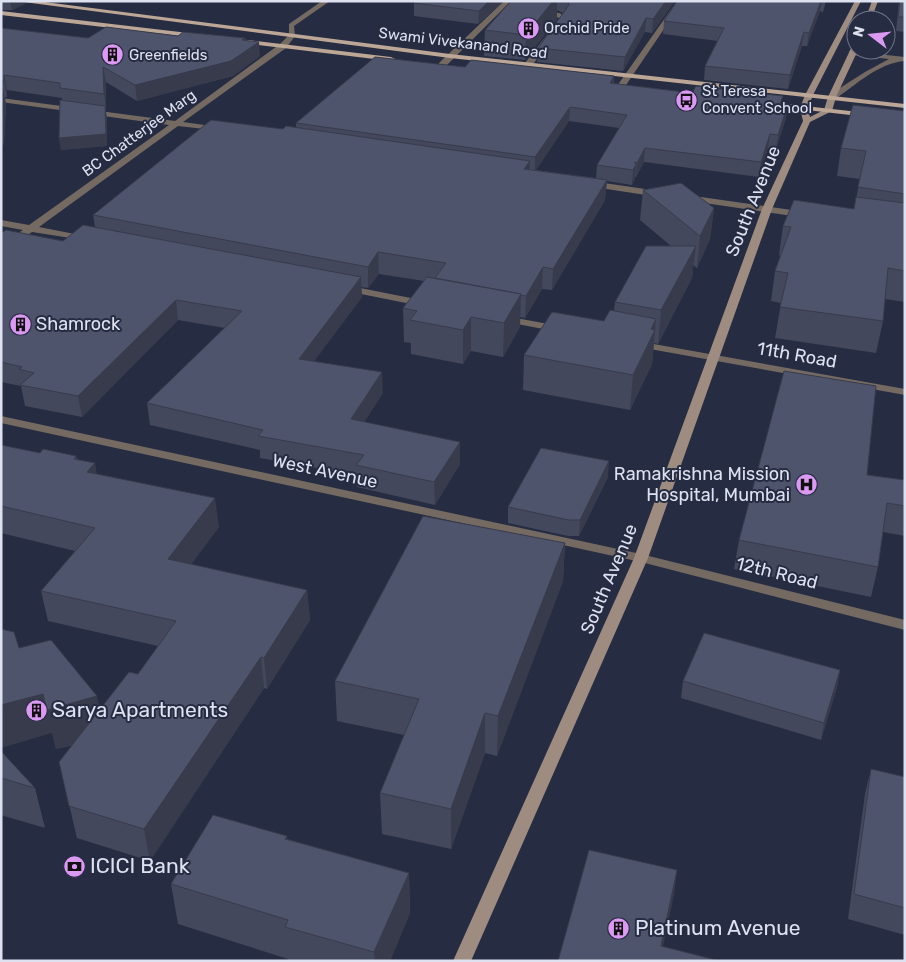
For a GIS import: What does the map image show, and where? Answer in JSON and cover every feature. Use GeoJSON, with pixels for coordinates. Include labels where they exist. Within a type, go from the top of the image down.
{"type":"FeatureCollection","features":[{"type":"Feature","properties":{"kind":"main road","name":"Swami Vivekanand Road"},"geometry":{"type":"LineString","coordinates":[[19,1],[450,56],[905,106]]}},
{"type":"Feature","properties":{"kind":"main road"},"geometry":{"type":"LineString","coordinates":[[1,13],[205,36]]}},
{"type":"Feature","properties":{"kind":"main road","name":"Swami Vivekanand Road"},"geometry":{"type":"LineString","coordinates":[[234,40],[395,59]]}},
{"type":"Feature","properties":{"kind":"main road","name":"Swami Vivekanand Road"},"geometry":{"type":"LineString","coordinates":[[433,64],[452,66]]}},
{"type":"Feature","properties":{"kind":"main road"},"geometry":{"type":"LineString","coordinates":[[611,85],[630,87]]}},
{"type":"Feature","properties":{"kind":"main road"},"geometry":{"type":"LineString","coordinates":[[766,103],[806,114],[828,111],[876,116]]}},
{"type":"Feature","properties":{"kind":"street","name":"BC Chatterjee Marg"},"geometry":{"type":"LineString","coordinates":[[1,250],[283,46],[291,36],[291,25],[327,1]]}},
{"type":"Feature","properties":{"kind":"street"},"geometry":{"type":"LineString","coordinates":[[442,65],[508,1]]}},
{"type":"Feature","properties":{"kind":"street"},"geometry":{"type":"LineString","coordinates":[[621,86],[626,76],[680,1]]}},
{"type":"Feature","properties":{"kind":"street","name":"South Avenue"},"geometry":{"type":"LineString","coordinates":[[462,961],[640,558],[767,210],[806,114],[809,95],[858,1]]}},
{"type":"Feature","properties":{"kind":"street"},"geometry":{"type":"LineString","coordinates":[[501,8],[512,10]]}},
{"type":"Feature","properties":{"kind":"street"},"geometry":{"type":"LineString","coordinates":[[528,65],[564,17],[557,14],[538,12]]}},
{"type":"Feature","properties":{"kind":"street"},"geometry":{"type":"LineString","coordinates":[[832,97],[851,86],[862,76],[900,59]]}},
{"type":"Feature","properties":{"kind":"street"},"geometry":{"type":"LineString","coordinates":[[806,114],[828,111],[832,97],[849,60]]}},
{"type":"Feature","properties":{"kind":"street"},"geometry":{"type":"LineString","coordinates":[[1,100],[228,131]]}},
{"type":"Feature","properties":{"kind":"street"},"geometry":{"type":"LineString","coordinates":[[581,183],[669,196]]}},
{"type":"Feature","properties":{"kind":"street"},"geometry":{"type":"LineString","coordinates":[[679,197],[816,216]]}},
{"type":"Feature","properties":{"kind":"street"},"geometry":{"type":"LineString","coordinates":[[1,223],[98,241]]}},
{"type":"Feature","properties":{"kind":"street"},"geometry":{"type":"LineString","coordinates":[[332,286],[440,306]]}},
{"type":"Feature","properties":{"kind":"street"},"geometry":{"type":"LineString","coordinates":[[498,318],[567,330]]}},
{"type":"Feature","properties":{"kind":"street","name":"11th Road"},"geometry":{"type":"LineString","coordinates":[[626,342],[905,392]]}},
{"type":"Feature","properties":{"kind":"street","name":"West Avenue"},"geometry":{"type":"LineString","coordinates":[[1,419],[640,558]]}},
{"type":"Feature","properties":{"kind":"street","name":"12th Road"},"geometry":{"type":"LineString","coordinates":[[640,558],[905,625]]}},
{"type":"Feature","properties":{"kind":"building"},"geometry":{"type":"Polygon","coordinates":[[[415,1],[489,1],[479,11],[414,3],[415,1]]]}},
{"type":"Feature","properties":{"kind":"building"},"geometry":{"type":"Polygon","coordinates":[[[511,1],[553,1],[526,35],[485,30],[511,1]]]}},
{"type":"Feature","properties":{"kind":"building"},"geometry":{"type":"Polygon","coordinates":[[[567,1],[666,1],[653,19],[646,18],[625,57],[538,48],[569,5],[567,1]]]}},
{"type":"Feature","properties":{"kind":"building"},"geometry":{"type":"Polygon","coordinates":[[[677,1],[821,1],[809,33],[804,32],[790,75],[705,66],[724,28],[664,21],[677,1]]]}},
{"type":"Feature","properties":{"kind":"building"},"geometry":{"type":"Polygon","coordinates":[[[900,1],[905,1],[905,17],[898,17],[900,1]]]}},
{"type":"Feature","properties":{"kind":"building"},"geometry":{"type":"Polygon","coordinates":[[[106,27],[178,36],[183,32],[245,38],[242,40],[259,42],[231,61],[135,85],[103,67],[104,94],[60,88],[60,83],[4,75],[4,81],[1,81],[1,28],[88,38],[106,27]]]}},
{"type":"Feature","properties":{"kind":"building"},"geometry":{"type":"Polygon","coordinates":[[[375,57],[465,67],[471,60],[614,76],[610,83],[692,93],[696,86],[783,96],[780,104],[788,104],[778,135],[770,134],[761,162],[645,148],[637,163],[634,162],[636,164],[633,170],[597,165],[627,115],[570,107],[535,157],[296,123],[375,57]]]}},
{"type":"Feature","properties":{"kind":"building"},"geometry":{"type":"Polygon","coordinates":[[[1,89],[3,89],[1,124],[1,89]]]}},
{"type":"Feature","properties":{"kind":"building"},"geometry":{"type":"Polygon","coordinates":[[[60,100],[105,106],[106,134],[59,138],[60,100]]]}},
{"type":"Feature","properties":{"kind":"building"},"geometry":{"type":"Polygon","coordinates":[[[853,105],[905,111],[905,194],[858,187],[866,151],[841,148],[853,105]]]}},
{"type":"Feature","properties":{"kind":"building"},"geometry":{"type":"Polygon","coordinates":[[[211,120],[283,129],[286,126],[530,161],[524,169],[607,180],[553,269],[543,267],[526,296],[435,278],[446,263],[378,252],[368,267],[93,215],[211,120]]]}},
{"type":"Feature","properties":{"kind":"building"},"geometry":{"type":"Polygon","coordinates":[[[681,183],[714,208],[700,236],[643,190],[681,183]]]}},
{"type":"Feature","properties":{"kind":"building"},"geometry":{"type":"Polygon","coordinates":[[[856,197],[905,203],[905,271],[888,268],[883,321],[780,307],[788,273],[775,271],[791,227],[783,226],[794,200],[854,209],[856,197]]]}},
{"type":"Feature","properties":{"kind":"building"},"geometry":{"type":"Polygon","coordinates":[[[83,225],[361,277],[299,359],[382,372],[351,419],[460,442],[434,482],[356,465],[364,455],[258,436],[263,430],[147,403],[242,311],[176,300],[78,396],[20,385],[34,373],[19,369],[22,367],[1,362],[1,233],[6,230],[63,241],[83,225]]]}},
{"type":"Feature","properties":{"kind":"building"},"geometry":{"type":"Polygon","coordinates":[[[646,246],[696,246],[661,310],[615,302],[646,246]]]}},
{"type":"Feature","properties":{"kind":"building"},"geometry":{"type":"Polygon","coordinates":[[[427,277],[521,294],[504,323],[471,317],[463,330],[410,320],[417,311],[403,308],[427,277]]]}},
{"type":"Feature","properties":{"kind":"building"},"geometry":{"type":"Polygon","coordinates":[[[610,310],[656,319],[651,329],[655,330],[633,375],[524,355],[552,312],[604,321],[610,310]]]}},
{"type":"Feature","properties":{"kind":"building"},"geometry":{"type":"Polygon","coordinates":[[[784,371],[876,386],[867,475],[905,480],[905,506],[887,503],[878,567],[739,540],[784,371]]]}},
{"type":"Feature","properties":{"kind":"building"},"geometry":{"type":"Polygon","coordinates":[[[1,445],[40,453],[43,449],[76,456],[74,459],[95,463],[87,472],[215,498],[168,559],[307,590],[264,658],[261,657],[144,829],[69,806],[59,762],[129,672],[138,674],[176,621],[41,591],[95,528],[1,506],[1,445]]]}},
{"type":"Feature","properties":{"kind":"building"},"geometry":{"type":"Polygon","coordinates":[[[541,448],[609,461],[580,520],[569,520],[508,507],[541,448]]]}},
{"type":"Feature","properties":{"kind":"building"},"geometry":{"type":"Polygon","coordinates":[[[423,516],[565,543],[498,716],[485,713],[451,809],[380,793],[419,699],[335,681],[423,516]]]}},
{"type":"Feature","properties":{"kind":"building"},"geometry":{"type":"Polygon","coordinates":[[[1,629],[14,632],[19,648],[51,640],[97,696],[47,710],[43,694],[1,705],[1,629]]]}},
{"type":"Feature","properties":{"kind":"building"},"geometry":{"type":"Polygon","coordinates":[[[704,633],[840,670],[824,723],[683,681],[704,633]]]}},
{"type":"Feature","properties":{"kind":"building"},"geometry":{"type":"Polygon","coordinates":[[[1,751],[35,788],[1,778],[1,751]]]}},
{"type":"Feature","properties":{"kind":"building"},"geometry":{"type":"Polygon","coordinates":[[[871,769],[905,777],[905,908],[854,894],[871,769]]]}},
{"type":"Feature","properties":{"kind":"building"},"geometry":{"type":"Polygon","coordinates":[[[213,815],[287,836],[285,839],[409,873],[374,952],[285,927],[288,920],[171,884],[213,815]]]}},
{"type":"Feature","properties":{"kind":"building","name":"Platinum Avenue"},"geometry":{"type":"Polygon","coordinates":[[[589,850],[677,870],[661,946],[720,961],[558,961],[589,850]]]}},
{"type":"Feature","properties":{"kind":"place","name":"Orchid Pride"},"geometry":{"type":"Point","coordinates":[528,28]}},
{"type":"Feature","properties":{"kind":"place","name":"Greenfields"},"geometry":{"type":"Point","coordinates":[113,55]}},
{"type":"Feature","properties":{"kind":"place","name":"St Teresa Convent School"},"geometry":{"type":"Point","coordinates":[686,100]}},
{"type":"Feature","properties":{"kind":"place","name":"Shamrock"},"geometry":{"type":"Point","coordinates":[20,324]}},
{"type":"Feature","properties":{"kind":"place","name":"Ramakrishna Mission Hospital, Mumbai"},"geometry":{"type":"Point","coordinates":[806,484]}},
{"type":"Feature","properties":{"kind":"place","name":"Sarya Apartments"},"geometry":{"type":"Point","coordinates":[36,710]}},
{"type":"Feature","properties":{"kind":"place","name":"ICICI Bank"},"geometry":{"type":"Point","coordinates":[74,866]}},
{"type":"Feature","properties":{"kind":"place","name":"Platinum Avenue"},"geometry":{"type":"Point","coordinates":[619,928]}}]}
